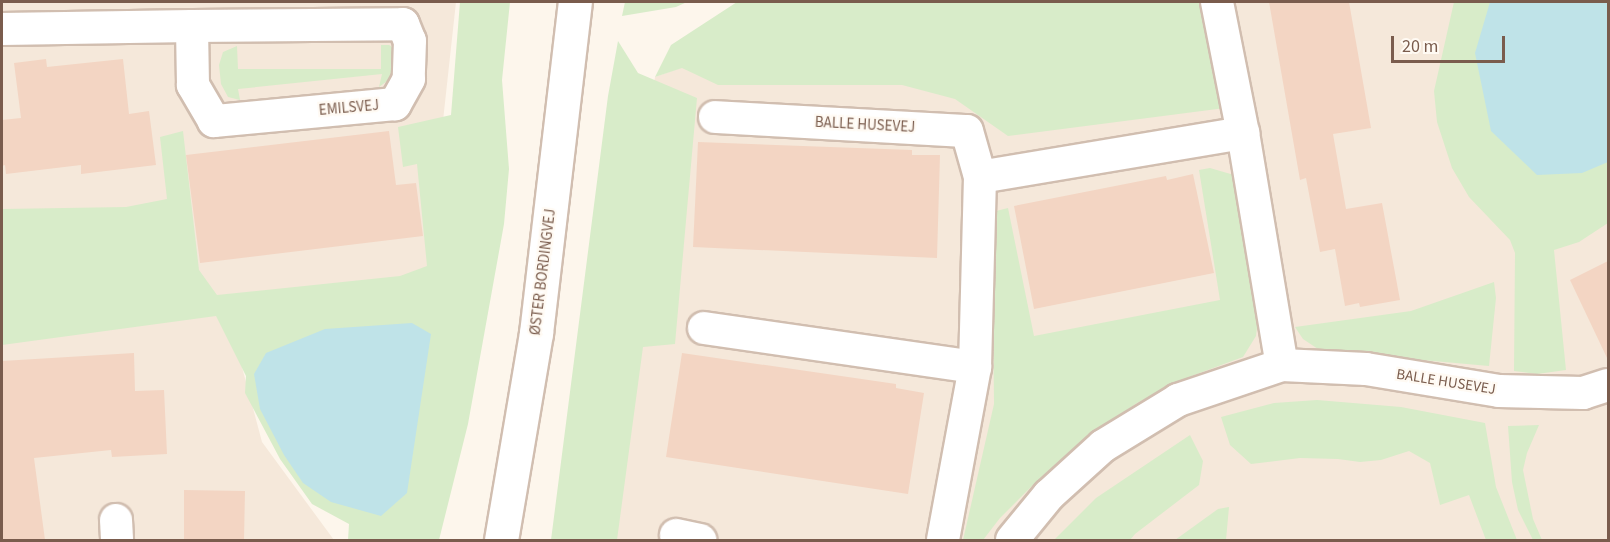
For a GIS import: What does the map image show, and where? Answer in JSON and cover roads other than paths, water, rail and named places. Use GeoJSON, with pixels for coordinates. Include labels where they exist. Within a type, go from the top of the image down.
{"type":"FeatureCollection","features":[{"type":"Feature","properties":{"kind":"street","name":"ØSTER BORDINGVEJ"},"geometry":{"type":"LineString","coordinates":[[501,540],[536,333],[575,2]]}},
{"type":"Feature","properties":{"kind":"street"},"geometry":{"type":"LineString","coordinates":[[1216,2],[1243,133],[1282,365]]}},
{"type":"Feature","properties":{"kind":"street","name":"EMILSVEJ"},"geometry":{"type":"LineString","coordinates":[[2,29],[403,24],[410,41],[409,79],[395,104],[214,121],[194,85],[192,27]]}},
{"type":"Feature","properties":{"kind":"street","name":"BALLE HUSEVEJ"},"geometry":{"type":"LineString","coordinates":[[715,117],[967,131],[980,177],[975,367],[943,540]]}},
{"type":"Feature","properties":{"kind":"street"},"geometry":{"type":"LineString","coordinates":[[980,177],[1243,133]]}},
{"type":"Feature","properties":{"kind":"street"},"geometry":{"type":"LineString","coordinates":[[704,328],[975,367]]}},
{"type":"Feature","properties":{"kind":"street","name":"BALLE HUSEVEJ"},"geometry":{"type":"LineString","coordinates":[[1012,540],[1049,495],[1103,446],[1178,400],[1282,365],[1366,369],[1499,391],[1583,393],[1608,385]]}},
{"type":"Feature","properties":{"kind":"water"},"geometry":{"type":"Polygon","coordinates":[[[1490,2],[1608,2],[1608,162],[1582,173],[1537,175],[1491,131],[1475,53],[1490,2]]]}},
{"type":"Feature","properties":{"kind":"water"},"geometry":{"type":"Polygon","coordinates":[[[412,323],[431,334],[407,493],[381,516],[331,502],[303,483],[284,455],[260,409],[254,374],[266,353],[325,329],[412,323]]]}}]}
